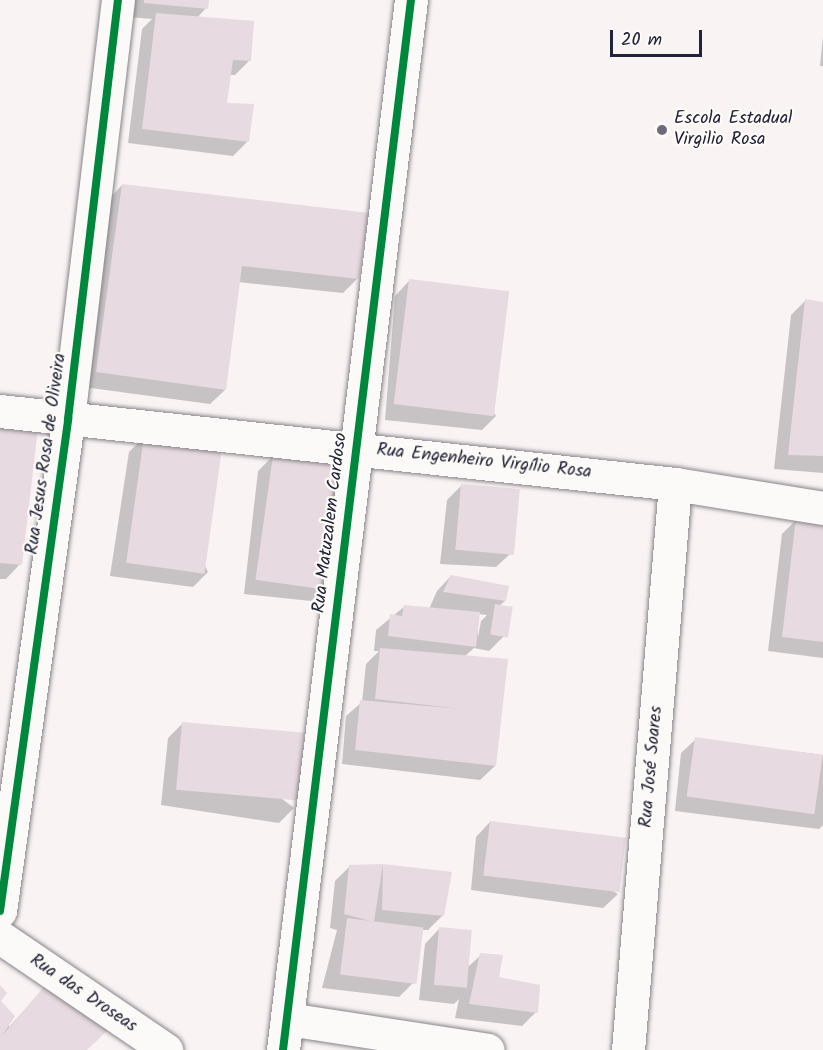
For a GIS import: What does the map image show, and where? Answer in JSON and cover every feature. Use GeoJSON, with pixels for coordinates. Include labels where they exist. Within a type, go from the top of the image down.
{"type":"FeatureCollection","features":[{"type":"Feature","properties":{"kind":"street","name":"Rua Jesus Rosa de Oliveira"},"geometry":{"type":"LineString","coordinates":[[0,911],[68,419],[118,0]]}},
{"type":"Feature","properties":{"kind":"street","name":"Rua Matuzalem Cardoso"},"geometry":{"type":"LineString","coordinates":[[285,1035],[411,0]]}},
{"type":"Feature","properties":{"kind":"street","name":"Rua Engenheiro Virgílio Rosa"},"geometry":{"type":"LineString","coordinates":[[0,411],[675,483],[823,508]]}},
{"type":"Feature","properties":{"kind":"street","name":"Rua José Soares"},"geometry":{"type":"LineString","coordinates":[[628,1050],[675,483]]}},
{"type":"Feature","properties":{"kind":"street","name":"Rua das Droseas"},"geometry":{"type":"LineString","coordinates":[[0,937],[166,1050]]}},
{"type":"Feature","properties":{"kind":"street"},"geometry":{"type":"LineString","coordinates":[[285,1035],[488,1050]]}},
{"type":"Feature","properties":{"kind":"building"},"geometry":{"type":"Polygon","coordinates":[[[144,0],[209,0],[208,9],[144,3],[144,0]]]}},
{"type":"Feature","properties":{"kind":"building"},"geometry":{"type":"Polygon","coordinates":[[[156,13],[254,21],[251,61],[233,60],[227,103],[254,104],[249,142],[142,129],[156,13]]]}},
{"type":"Feature","properties":{"kind":"building"},"geometry":{"type":"Polygon","coordinates":[[[122,184],[369,213],[359,279],[242,266],[226,390],[96,372],[122,184]]]}},
{"type":"Feature","properties":{"kind":"building"},"geometry":{"type":"Polygon","coordinates":[[[409,279],[509,291],[494,416],[394,404],[409,279]]]}},
{"type":"Feature","properties":{"kind":"building"},"geometry":{"type":"Polygon","coordinates":[[[805,299],[823,302],[823,456],[788,455],[805,299]]]}},
{"type":"Feature","properties":{"kind":"building"},"geometry":{"type":"Polygon","coordinates":[[[0,423],[38,428],[22,565],[0,563],[0,423]]]}},
{"type":"Feature","properties":{"kind":"building"},"geometry":{"type":"Polygon","coordinates":[[[144,436],[222,447],[204,574],[126,563],[144,436]]]}},
{"type":"Feature","properties":{"kind":"building"},"geometry":{"type":"Polygon","coordinates":[[[273,455],[341,465],[324,589],[255,580],[273,455]]]}},
{"type":"Feature","properties":{"kind":"building"},"geometry":{"type":"Polygon","coordinates":[[[461,484],[520,489],[514,555],[455,550],[461,484]]]}},
{"type":"Feature","properties":{"kind":"building"},"geometry":{"type":"Polygon","coordinates":[[[796,517],[823,520],[823,642],[782,637],[796,517]]]}},
{"type":"Feature","properties":{"kind":"building"},"geometry":{"type":"Polygon","coordinates":[[[451,575],[509,586],[506,601],[443,592],[451,575]]]}},
{"type":"Feature","properties":{"kind":"building"},"geometry":{"type":"Polygon","coordinates":[[[495,604],[513,607],[508,637],[490,635],[495,604]]]}},
{"type":"Feature","properties":{"kind":"building"},"geometry":{"type":"Polygon","coordinates":[[[404,605],[480,612],[476,647],[388,636],[390,614],[402,616],[404,605]]]}},
{"type":"Feature","properties":{"kind":"building"},"geometry":{"type":"Polygon","coordinates":[[[380,648],[508,659],[496,766],[355,750],[360,700],[461,709],[375,699],[380,648]]]}},
{"type":"Feature","properties":{"kind":"building"},"geometry":{"type":"Polygon","coordinates":[[[182,722],[305,733],[299,800],[176,790],[182,722]]]}},
{"type":"Feature","properties":{"kind":"building"},"geometry":{"type":"Polygon","coordinates":[[[695,737],[823,755],[814,814],[687,796],[695,737]]]}},
{"type":"Feature","properties":{"kind":"building"},"geometry":{"type":"Polygon","coordinates":[[[490,821],[626,838],[619,892],[483,876],[490,821]]]}},
{"type":"Feature","properties":{"kind":"building"},"geometry":{"type":"Polygon","coordinates":[[[383,864],[452,872],[444,916],[382,910],[383,864]]]}},
{"type":"Feature","properties":{"kind":"building"},"geometry":{"type":"Polygon","coordinates":[[[383,864],[374,922],[344,914],[349,865],[383,864]]]}},
{"type":"Feature","properties":{"kind":"building"},"geometry":{"type":"Polygon","coordinates":[[[347,918],[423,927],[416,984],[340,975],[347,918]]]}},
{"type":"Feature","properties":{"kind":"building"},"geometry":{"type":"Polygon","coordinates":[[[439,927],[472,930],[467,988],[434,985],[439,927]]]}},
{"type":"Feature","properties":{"kind":"building"},"geometry":{"type":"Polygon","coordinates":[[[480,953],[503,955],[499,977],[540,985],[538,1013],[469,1004],[480,953]]]}},
{"type":"Feature","properties":{"kind":"building"},"geometry":{"type":"Polygon","coordinates":[[[47,983],[111,1027],[87,1050],[0,1050],[0,985],[7,993],[1,1001],[15,1016],[2,1036],[47,983]]]}},
{"type":"Feature","properties":{"kind":"cycle path"},"geometry":{"type":"LineString","coordinates":[[0,911],[68,419],[118,0]]}},
{"type":"Feature","properties":{"kind":"cycle path"},"geometry":{"type":"LineString","coordinates":[[283,1050],[411,0]]}},
{"type":"Feature","properties":{"kind":"place","name":"Escola Estadual Virgilio Rosa"},"geometry":{"type":"Point","coordinates":[662,130]}}]}
